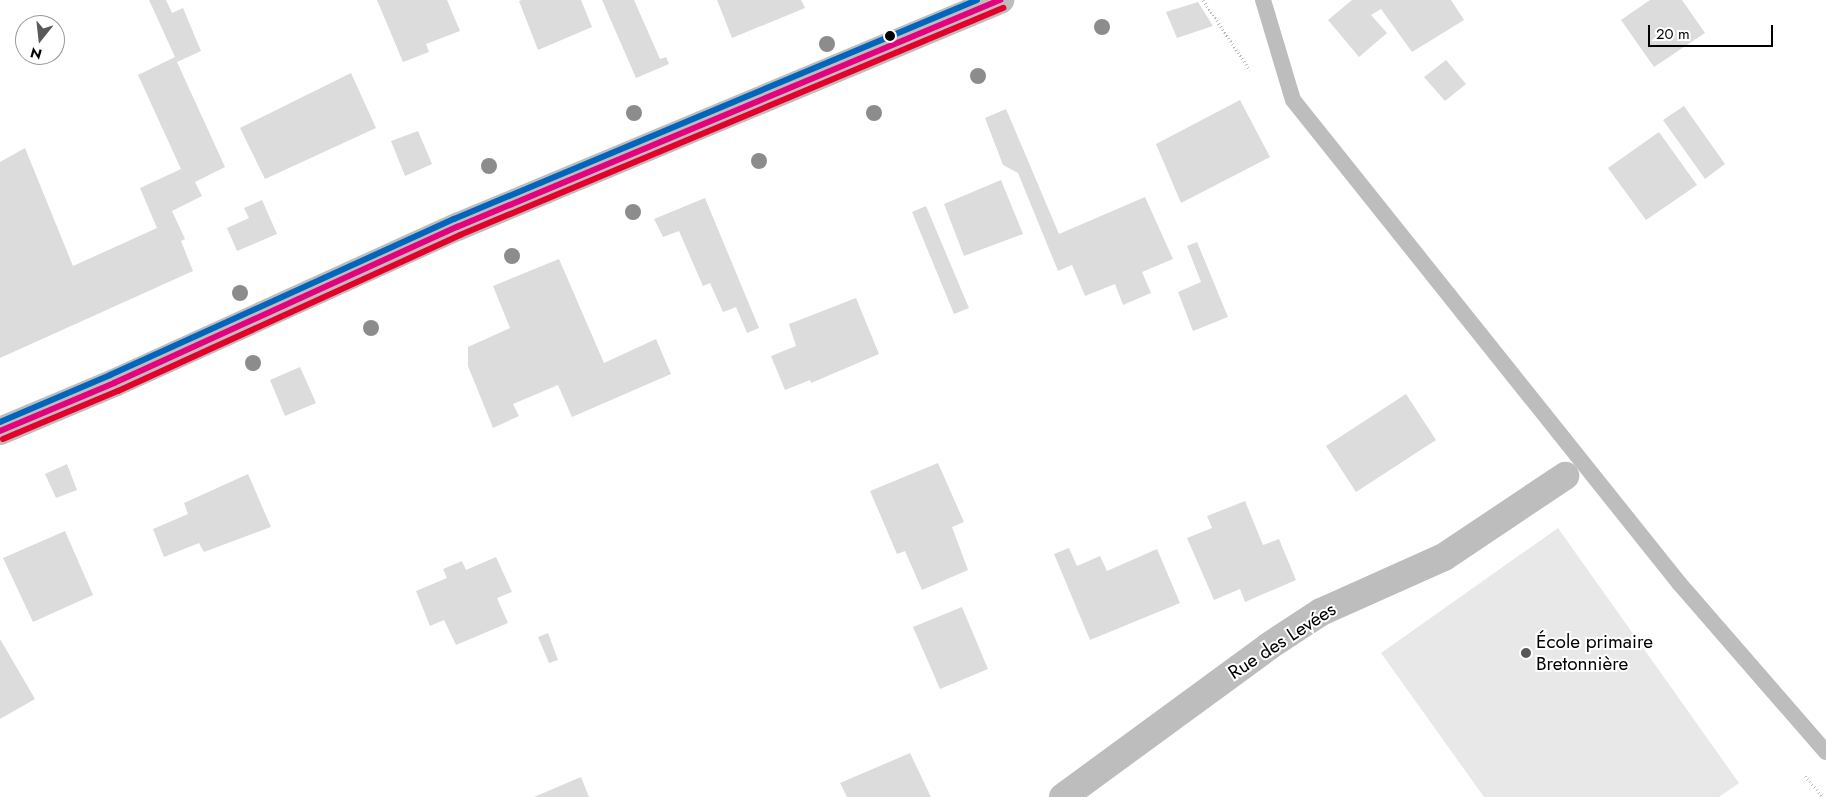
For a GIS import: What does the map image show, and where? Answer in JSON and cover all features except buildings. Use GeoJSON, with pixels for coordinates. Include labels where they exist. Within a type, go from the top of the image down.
{"type":"FeatureCollection","features":[{"type":"Feature","properties":{"kind":"main road"},"geometry":{"type":"LineString","coordinates":[[0,432],[114,383],[457,227],[1000,0]]}},
{"type":"Feature","properties":{"kind":"main road","name":"Rue des Levées"},"geometry":{"type":"LineString","coordinates":[[1063,797],[1269,646],[1321,612],[1444,557],[1565,476]]}},
{"type":"Feature","properties":{"kind":"lane"},"geometry":{"type":"LineString","coordinates":[[1263,0],[1292,100],[1679,583],[1826,752]]}},
{"type":"Feature","properties":{"kind":"shaded area"},"geometry":{"type":"Polygon","coordinates":[[[1558,528],[1739,783],[1719,797],[1484,797],[1381,653],[1558,528]]]}},
{"type":"Feature","properties":{"kind":"transit line"},"geometry":{"type":"LineString","coordinates":[[0,422],[110,375],[454,219],[977,0]]}},
{"type":"Feature","properties":{"kind":"transit line"},"geometry":{"type":"LineString","coordinates":[[0,431],[114,383],[457,227],[1000,0]]}},
{"type":"Feature","properties":{"kind":"transit line"},"geometry":{"type":"LineString","coordinates":[[3,439],[118,391],[460,235],[1003,8]]}},
{"type":"Feature","properties":{"kind":"place","name":"École primaire Bretonnière"},"geometry":{"type":"Point","coordinates":[1526,653]}}]}
